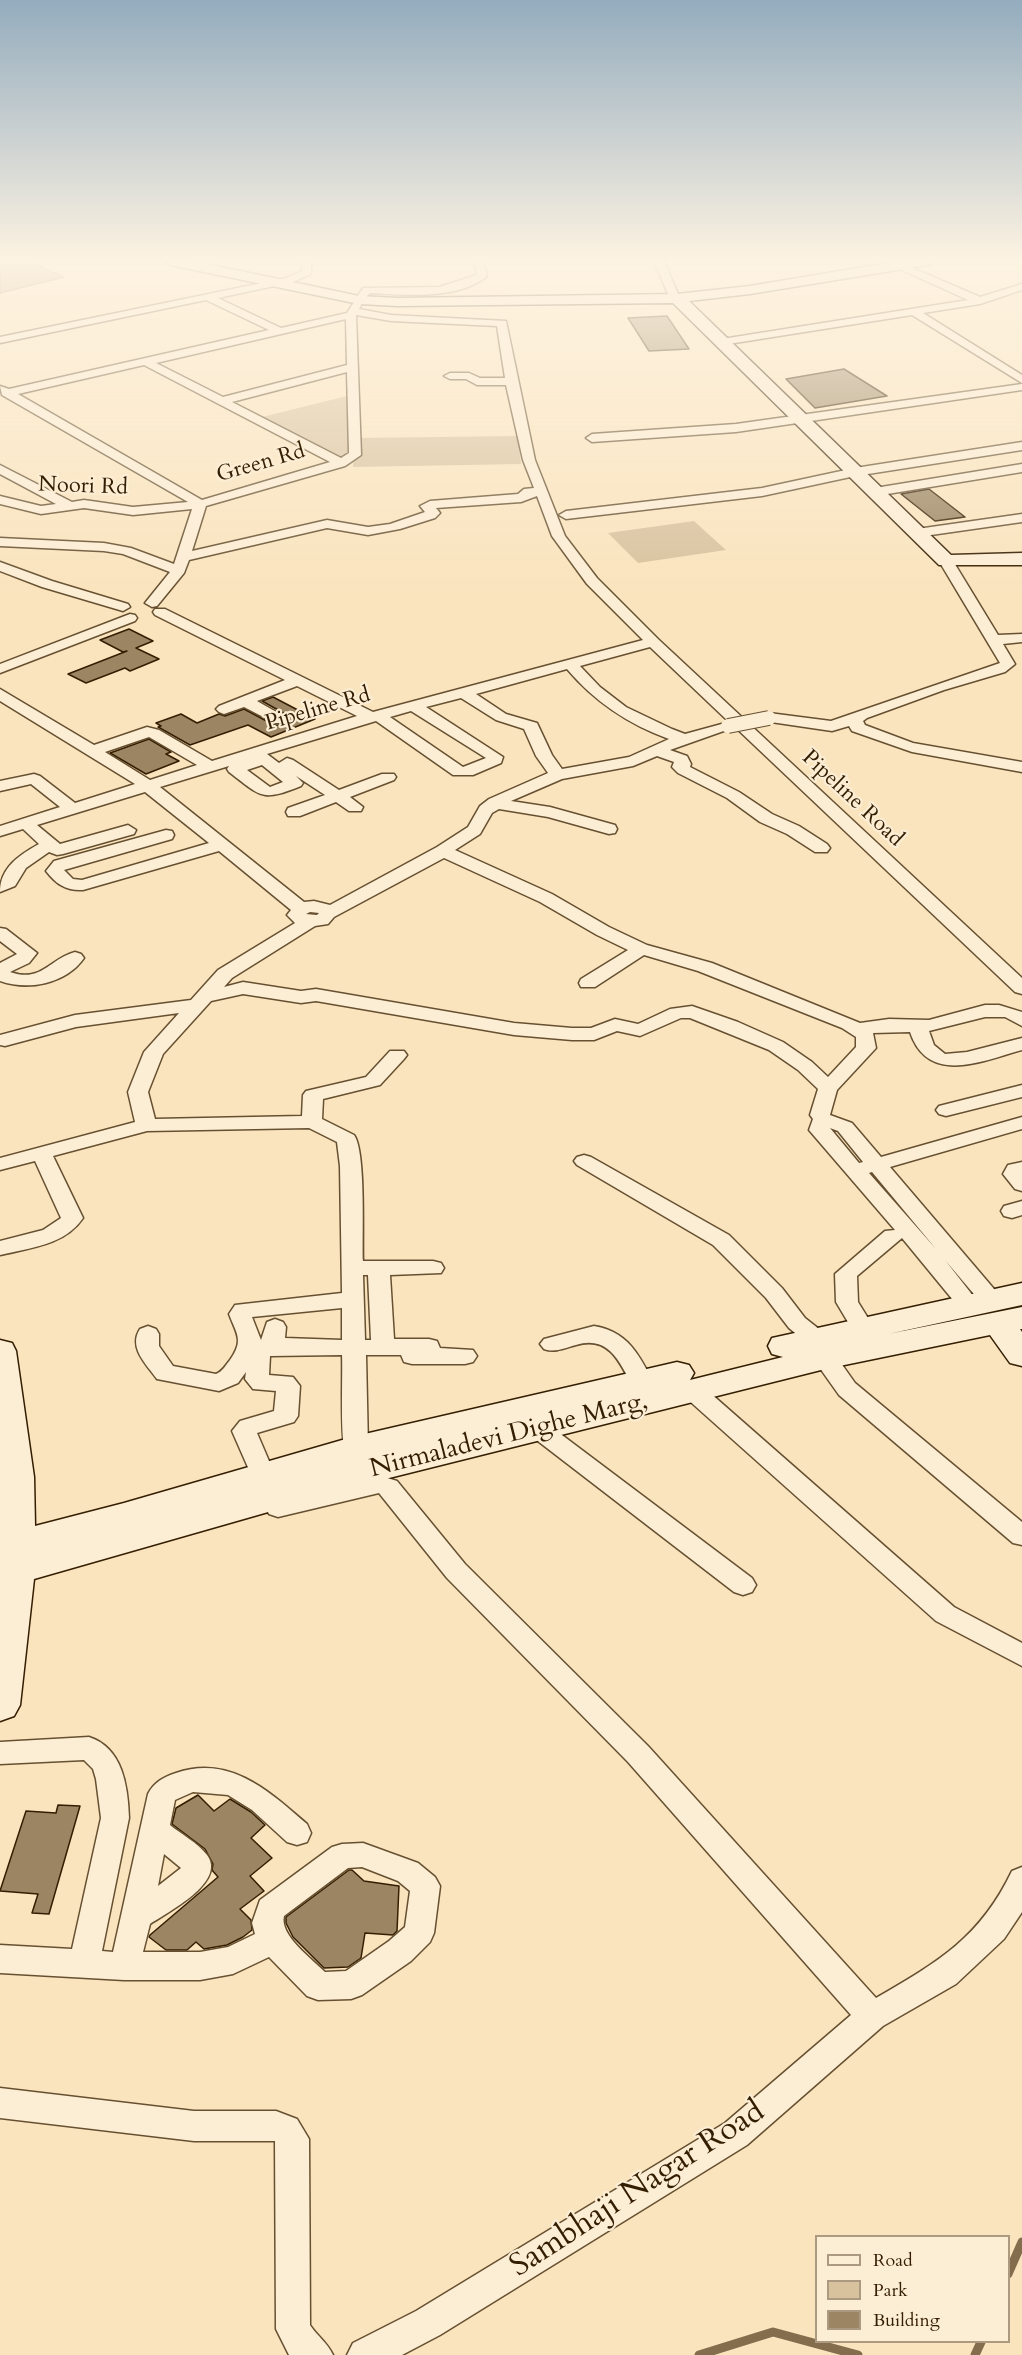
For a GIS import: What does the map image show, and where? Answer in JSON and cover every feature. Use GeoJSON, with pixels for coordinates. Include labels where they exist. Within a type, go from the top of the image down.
{"type":"FeatureCollection","features":[{"type":"Feature","properties":{"kind":"main road"},"geometry":{"type":"LineString","coordinates":[[752,371],[946,561],[1022,559]]}},
{"type":"Feature","properties":{"kind":"main road"},"geometry":{"type":"LineString","coordinates":[[1004,1310],[1022,1355]]}},
{"type":"Feature","properties":{"kind":"main road","name":"Nirmaladevi Dighe Marg,"},"geometry":{"type":"LineString","coordinates":[[8,1559],[132,1539],[365,1459],[821,1348],[1004,1310]]}},
{"type":"Feature","properties":{"kind":"main road","name":"Nirmaladevi Dighe Marg,"},"geometry":{"type":"LineString","coordinates":[[8,1559],[124,1516],[263,1475],[538,1429],[646,1391],[693,1391],[821,1348]]}},
{"type":"Feature","properties":{"kind":"main road"},"geometry":{"type":"LineString","coordinates":[[0,1351],[16,1477],[8,1559],[0,1705]]}},
{"type":"Feature","properties":{"kind":"street"},"geometry":{"type":"LineString","coordinates":[[3,391],[102,371]]}},
{"type":"Feature","properties":{"kind":"street"},"geometry":{"type":"LineString","coordinates":[[163,371],[341,463]]}},
{"type":"Feature","properties":{"kind":"street"},"geometry":{"type":"LineString","coordinates":[[222,401],[338,371]]}},
{"type":"Feature","properties":{"kind":"street","name":"Green Rd"},"geometry":{"type":"LineString","coordinates":[[153,611],[181,564],[200,504],[341,463],[355,455],[353,371]]}},
{"type":"Feature","properties":{"kind":"street","name":"Pipeline Road"},"geometry":{"type":"LineString","coordinates":[[509,371],[529,460],[559,536],[592,581],[652,642],[1022,988]]}},
{"type":"Feature","properties":{"kind":"street"},"geometry":{"type":"LineString","coordinates":[[1008,371],[1022,380]]}},
{"type":"Feature","properties":{"kind":"street"},"geometry":{"type":"LineString","coordinates":[[450,376],[469,376],[477,382],[511,381]]}},
{"type":"Feature","properties":{"kind":"street"},"geometry":{"type":"LineString","coordinates":[[592,438],[736,428],[1022,387]]}},
{"type":"Feature","properties":{"kind":"street"},"geometry":{"type":"LineString","coordinates":[[3,391],[200,504]]}},
{"type":"Feature","properties":{"kind":"street"},"geometry":{"type":"LineString","coordinates":[[566,515],[762,492],[855,472],[1022,446]]}},
{"type":"Feature","properties":{"kind":"street"},"geometry":{"type":"LineString","coordinates":[[875,492],[1022,468]]}},
{"type":"Feature","properties":{"kind":"street"},"geometry":{"type":"LineString","coordinates":[[0,469],[70,506]]}},
{"type":"Feature","properties":{"kind":"street"},"geometry":{"type":"LineString","coordinates":[[0,542],[104,547],[181,564],[327,524],[338,524],[360,531],[388,528],[430,515],[433,513],[426,506],[430,505],[521,498],[529,492],[542,492]]}},
{"type":"Feature","properties":{"kind":"street","name":"Noori Rd"},"geometry":{"type":"LineString","coordinates":[[0,500],[41,510],[84,504],[133,511],[170,509],[200,504]]}},
{"type":"Feature","properties":{"kind":"street"},"geometry":{"type":"LineString","coordinates":[[917,533],[1022,518]]}},
{"type":"Feature","properties":{"kind":"street"},"geometry":{"type":"LineString","coordinates":[[3,699],[147,785],[305,916],[322,920],[328,913],[443,851],[474,830],[486,810],[495,803],[558,775],[633,761],[684,739],[728,726],[769,718],[832,726],[855,720],[886,705],[1005,667],[1007,661],[946,561]]}},
{"type":"Feature","properties":{"kind":"street"},"geometry":{"type":"LineString","coordinates":[[2,568],[127,613]]}},
{"type":"Feature","properties":{"kind":"street"},"geometry":{"type":"LineString","coordinates":[[0,669],[127,613],[139,602],[282,686],[354,723]]}},
{"type":"Feature","properties":{"kind":"street"},"geometry":{"type":"LineString","coordinates":[[153,611],[375,716],[459,772],[467,772],[495,760],[413,706]]}},
{"type":"Feature","properties":{"kind":"street"},"geometry":{"type":"LineString","coordinates":[[993,640],[1022,638]]}},
{"type":"Feature","properties":{"kind":"street","name":"Pipeline Rd"},"geometry":{"type":"LineString","coordinates":[[0,831],[209,766],[262,753],[375,716],[652,642]]}},
{"type":"Feature","properties":{"kind":"street"},"geometry":{"type":"LineString","coordinates":[[570,664],[612,707],[630,718],[684,739]]}},
{"type":"Feature","properties":{"kind":"street"},"geometry":{"type":"LineString","coordinates":[[224,709],[298,680]]}},
{"type":"Feature","properties":{"kind":"street"},"geometry":{"type":"LineString","coordinates":[[595,692],[601,692],[611,700],[621,698]]}},
{"type":"Feature","properties":{"kind":"street"},"geometry":{"type":"LineString","coordinates":[[464,693],[501,717],[531,726],[544,756],[558,775]]}},
{"type":"Feature","properties":{"kind":"street"},"geometry":{"type":"LineString","coordinates":[[245,701],[280,720]]}},
{"type":"Feature","properties":{"kind":"street"},"geometry":{"type":"LineString","coordinates":[[855,720],[858,728],[883,739],[918,748],[995,760],[1022,768]]}},
{"type":"Feature","properties":{"kind":"street"},"geometry":{"type":"LineString","coordinates":[[92,751],[147,732],[153,733],[209,766]]}},
{"type":"Feature","properties":{"kind":"street"},"geometry":{"type":"LineString","coordinates":[[657,751],[681,759],[683,764],[680,766],[684,770],[733,795],[766,818],[793,830],[821,848]]}},
{"type":"Feature","properties":{"kind":"street"},"geometry":{"type":"LineString","coordinates":[[262,753],[354,807]]}},
{"type":"Feature","properties":{"kind":"street"},"geometry":{"type":"LineString","coordinates":[[294,812],[388,777]]}},
{"type":"Feature","properties":{"kind":"street"},"geometry":{"type":"LineString","coordinates":[[0,786],[34,779],[72,808]]}},
{"type":"Feature","properties":{"kind":"street"},"geometry":{"type":"LineString","coordinates":[[495,803],[550,812],[609,829]]}},
{"type":"Feature","properties":{"kind":"street"},"geometry":{"type":"LineString","coordinates":[[25,823],[57,850],[128,830]]}},
{"type":"Feature","properties":{"kind":"street"},"geometry":{"type":"LineString","coordinates":[[166,835],[60,865],[55,871],[67,884],[83,885],[221,845]]}},
{"type":"Feature","properties":{"kind":"street"},"geometry":{"type":"LineString","coordinates":[[0,886],[9,882],[10,875],[19,864],[50,845]]}},
{"type":"Feature","properties":{"kind":"street"},"geometry":{"type":"LineString","coordinates":[[443,851],[546,898],[641,949],[705,967],[818,1011],[865,1035],[866,1048],[828,1088],[820,1115],[823,1119],[845,1127],[891,1171],[1004,1310]]}},
{"type":"Feature","properties":{"kind":"street"},"geometry":{"type":"LineString","coordinates":[[146,1125],[138,1092],[154,1052],[225,974],[305,916]]}},
{"type":"Feature","properties":{"kind":"street"},"geometry":{"type":"LineString","coordinates":[[0,933],[28,953],[23,959],[0,970]]}},
{"type":"Feature","properties":{"kind":"street"},"geometry":{"type":"LineString","coordinates":[[588,983],[641,949]]}},
{"type":"Feature","properties":{"kind":"street"},"geometry":{"type":"LineString","coordinates":[[0,975],[20,981],[38,981],[75,958]]}},
{"type":"Feature","properties":{"kind":"street"},"geometry":{"type":"LineString","coordinates":[[5,1040],[75,1022],[199,1001],[243,988],[302,997],[316,995],[514,1029],[572,1034],[594,1034],[615,1025],[640,1030],[676,1013],[692,1012],[776,1046],[805,1066],[828,1088]]}},
{"type":"Feature","properties":{"kind":"street"},"geometry":{"type":"LineString","coordinates":[[857,1029],[895,1025],[918,1027],[982,1011],[1008,1012],[1022,1020]]}},
{"type":"Feature","properties":{"kind":"street"},"geometry":{"type":"LineString","coordinates":[[918,1027],[921,1040],[938,1058],[951,1060],[1022,1044]]}},
{"type":"Feature","properties":{"kind":"street"},"geometry":{"type":"LineString","coordinates":[[312,1122],[313,1095],[373,1081],[397,1055]]}},
{"type":"Feature","properties":{"kind":"street"},"geometry":{"type":"LineString","coordinates":[[946,1110],[1022,1091]]}},
{"type":"Feature","properties":{"kind":"street"},"geometry":{"type":"LineString","coordinates":[[823,1119],[819,1130],[932,1258],[1004,1310]]}},
{"type":"Feature","properties":{"kind":"street"},"geometry":{"type":"LineString","coordinates":[[0,1164],[146,1125],[312,1122],[347,1139],[350,1166],[355,1346],[365,1459]]}},
{"type":"Feature","properties":{"kind":"street"},"geometry":{"type":"LineString","coordinates":[[854,1170],[891,1171],[1022,1123]]}},
{"type":"Feature","properties":{"kind":"street"},"geometry":{"type":"LineString","coordinates":[[0,1248],[60,1232],[69,1225],[72,1218],[41,1153]]}},
{"type":"Feature","properties":{"kind":"street"},"geometry":{"type":"LineString","coordinates":[[584,1161],[721,1240],[774,1293],[797,1323],[821,1348],[847,1389],[1022,1536]]}},
{"type":"Feature","properties":{"kind":"street"},"geometry":{"type":"LineString","coordinates":[[1022,1168],[1015,1170],[1013,1174],[1022,1184]]}},
{"type":"Feature","properties":{"kind":"street"},"geometry":{"type":"LineString","coordinates":[[869,1338],[847,1302],[846,1274],[894,1236]]}},
{"type":"Feature","properties":{"kind":"street"},"geometry":{"type":"LineString","coordinates":[[352,1268],[433,1268]]}},
{"type":"Feature","properties":{"kind":"street"},"geometry":{"type":"LineString","coordinates":[[379,1268],[383,1346]]}},
{"type":"Feature","properties":{"kind":"street"},"geometry":{"type":"LineString","coordinates":[[353,1299],[243,1310],[240,1314],[249,1337],[268,1343],[429,1347]]}},
{"type":"Feature","properties":{"kind":"street"},"geometry":{"type":"LineString","coordinates":[[148,1334],[147,1347],[165,1373],[219,1383],[230,1377],[268,1343]]}},
{"type":"Feature","properties":{"kind":"street"},"geometry":{"type":"LineString","coordinates":[[552,1344],[592,1334],[603,1335],[617,1343],[646,1391]]}},
{"type":"Feature","properties":{"kind":"street"},"geometry":{"type":"LineString","coordinates":[[263,1475],[244,1431],[248,1427],[286,1416],[288,1386],[285,1383],[261,1383],[257,1379],[268,1343]]}},
{"type":"Feature","properties":{"kind":"street"},"geometry":{"type":"LineString","coordinates":[[355,1346],[465,1356]]}},
{"type":"Feature","properties":{"kind":"street"},"geometry":{"type":"LineString","coordinates":[[693,1391],[945,1614],[1022,1656]]}},
{"type":"Feature","properties":{"kind":"street"},"geometry":{"type":"LineString","coordinates":[[538,1429],[743,1585]]}},
{"type":"Feature","properties":{"kind":"street"},"geometry":{"type":"LineString","coordinates":[[132,1539],[137,1545],[166,1540],[286,1506],[378,1484],[388,1487],[456,1571],[638,1754],[872,2016]]}},
{"type":"Feature","properties":{"kind":"street"},"geometry":{"type":"LineString","coordinates":[[0,1753],[89,1748],[99,1754],[109,1773],[115,1818],[84,1964]]}},
{"type":"Feature","properties":{"kind":"street"},"geometry":{"type":"LineString","coordinates":[[124,1966],[137,1916],[162,1794],[169,1787],[199,1779],[235,1786],[252,1794],[297,1833]]}},
{"type":"Feature","properties":{"kind":"street"},"geometry":{"type":"LineString","coordinates":[[137,1916],[187,1883],[196,1872],[196,1863],[155,1830]]}},
{"type":"Feature","properties":{"kind":"street"},"geometry":{"type":"LineString","coordinates":[[363,1855],[408,1872],[425,1886],[419,1933],[400,1951],[351,1985],[318,1986],[272,1940],[267,1923],[270,1909],[342,1856],[363,1855]]}},
{"type":"Feature","properties":{"kind":"street","name":"Sambhaji Nagar Road"},"geometry":{"type":"LineString","coordinates":[[365,2355],[428,2322],[736,2134],[872,2016],[945,1974],[993,1930],[1020,1890]]}},
{"type":"Feature","properties":{"kind":"street"},"geometry":{"type":"LineString","coordinates":[[0,1959],[124,1966],[200,1966],[233,1960],[272,1940]]}},
{"type":"Feature","properties":{"kind":"street"},"geometry":{"type":"LineString","coordinates":[[0,2103],[194,2126],[276,2126],[286,2130],[293,2139],[293,2329],[304,2347],[315,2355]]}},
{"type":"Feature","properties":{"kind":"green space"},"geometry":{"type":"Polygon","coordinates":[[[351,395],[349,456],[341,460],[262,417],[351,395]]]}},
{"type":"Feature","properties":{"kind":"green space"},"geometry":{"type":"Polygon","coordinates":[[[518,436],[521,464],[353,467],[354,438],[518,436]]]}},
{"type":"Feature","properties":{"kind":"green space"},"geometry":{"type":"Polygon","coordinates":[[[694,521],[726,550],[638,563],[608,533],[694,521]]]}},
{"type":"Feature","properties":{"kind":"building"},"geometry":{"type":"Polygon","coordinates":[[[833,371],[847,371],[887,396],[815,408],[786,379],[833,371]]]}},
{"type":"Feature","properties":{"kind":"building"},"geometry":{"type":"Polygon","coordinates":[[[929,489],[965,517],[935,521],[901,494],[929,489]]]}},
{"type":"Feature","properties":{"kind":"building"},"geometry":{"type":"Polygon","coordinates":[[[129,629],[153,641],[136,648],[159,659],[130,671],[125,668],[86,683],[68,674],[127,651],[123,652],[100,640],[129,629]]]}},
{"type":"Feature","properties":{"kind":"building"},"geometry":{"type":"Polygon","coordinates":[[[273,697],[315,719],[271,737],[248,725],[190,745],[158,727],[161,726],[156,723],[181,714],[197,723],[219,714],[225,716],[244,709],[274,725],[287,725],[290,720],[287,715],[262,701],[273,697]]]}},
{"type":"Feature","properties":{"kind":"building"},"geometry":{"type":"Polygon","coordinates":[[[149,739],[171,752],[166,754],[179,761],[146,774],[110,753],[149,739]]]}},
{"type":"Feature","properties":{"kind":"building"},"geometry":{"type":"Polygon","coordinates":[[[198,1795],[214,1811],[230,1799],[251,1812],[265,1825],[251,1838],[272,1858],[250,1876],[264,1891],[240,1909],[251,1920],[252,1930],[227,1945],[204,1949],[196,1942],[187,1950],[166,1950],[149,1937],[150,1935],[218,1877],[212,1870],[213,1864],[205,1849],[172,1824],[176,1808],[198,1795]]]}},
{"type":"Feature","properties":{"kind":"building"},"geometry":{"type":"Polygon","coordinates":[[[58,1805],[80,1806],[49,1914],[32,1913],[38,1894],[0,1891],[26,1811],[56,1813],[58,1805]]]}},
{"type":"Feature","properties":{"kind":"building"},"geometry":{"type":"Polygon","coordinates":[[[349,1870],[364,1881],[399,1886],[397,1931],[393,1935],[365,1933],[361,1958],[348,1967],[324,1968],[293,1937],[286,1923],[286,1917],[349,1870]]]}},
{"type":"Feature","properties":{"kind":"waterway"},"geometry":{"type":"LineString","coordinates":[[1010,2269],[1022,2242]]}},
{"type":"Feature","properties":{"kind":"waterway"},"geometry":{"type":"LineString","coordinates":[[699,2355],[773,2332],[858,2355]]}},
{"type":"Feature","properties":{"kind":"waterway"},"geometry":{"type":"LineString","coordinates":[[975,2355],[981,2343]]}}]}
